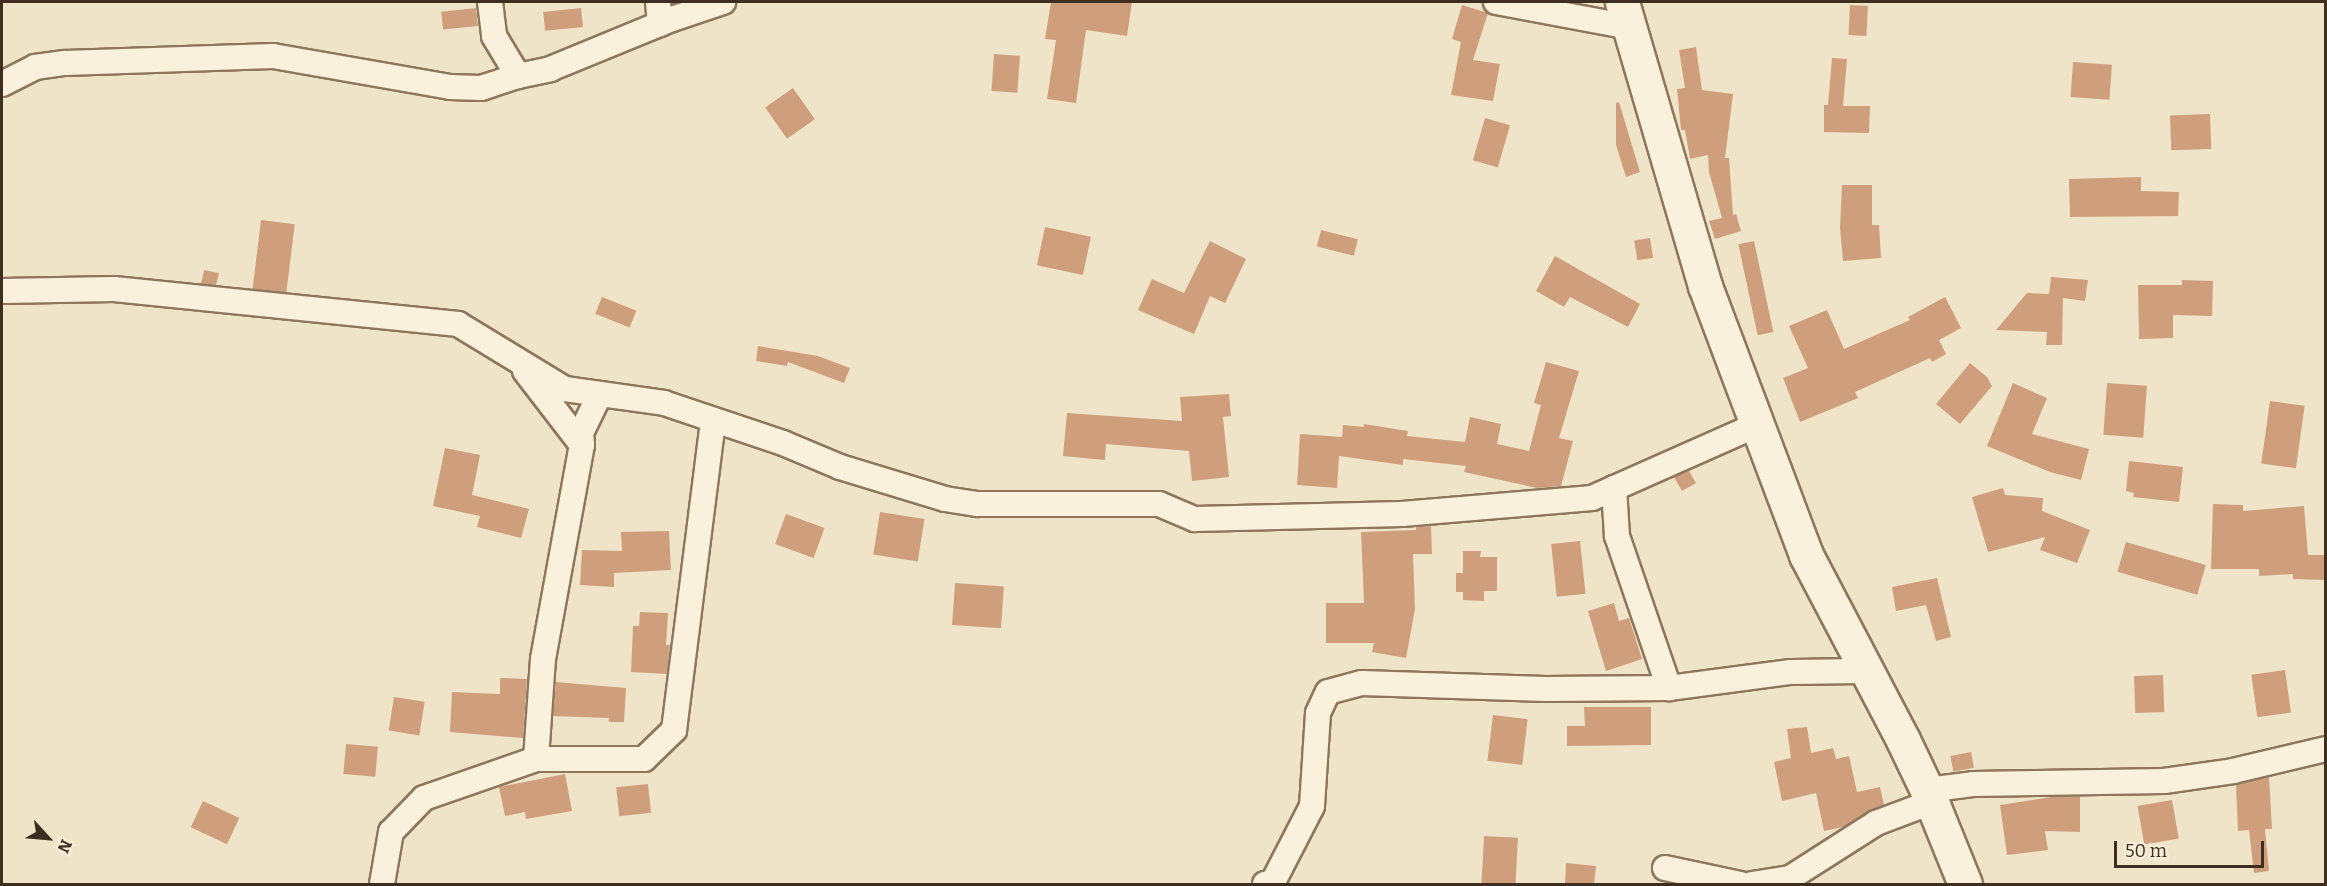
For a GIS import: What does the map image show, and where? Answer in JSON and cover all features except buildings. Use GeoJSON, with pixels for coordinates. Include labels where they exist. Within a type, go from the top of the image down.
{"type":"FeatureCollection","features":[{"type":"Feature","properties":{"kind":"street"},"geometry":{"type":"LineString","coordinates":[[490,2],[494,36],[518,76]]}},
{"type":"Feature","properties":{"kind":"street"},"geometry":{"type":"LineString","coordinates":[[2,84],[35,67],[65,63],[261,57],[450,87],[481,88],[550,69],[659,13],[723,2]]}},
{"type":"Feature","properties":{"kind":"street"},"geometry":{"type":"LineString","coordinates":[[1496,2],[1626,14],[1705,286],[1806,555],[1930,796],[1965,885]]}},
{"type":"Feature","properties":{"kind":"street"},"geometry":{"type":"LineString","coordinates":[[2,291],[114,289],[458,324],[565,389],[664,404],[783,443],[840,467],[945,499],[978,504],[1159,504],[1195,519],[1368,515],[1592,498],[1757,425]]}},
{"type":"Feature","properties":{"kind":"street"},"geometry":{"type":"LineString","coordinates":[[516,359],[582,445]]}},
{"type":"Feature","properties":{"kind":"street"},"geometry":{"type":"LineString","coordinates":[[536,759],[543,659],[582,445],[581,433],[600,394]]}},
{"type":"Feature","properties":{"kind":"street"},"geometry":{"type":"LineString","coordinates":[[382,885],[391,832],[424,798],[536,759],[644,759],[674,730],[713,420]]}},
{"type":"Feature","properties":{"kind":"street"},"geometry":{"type":"LineString","coordinates":[[1614,488],[1617,536],[1669,688]]}},
{"type":"Feature","properties":{"kind":"street"},"geometry":{"type":"LineString","coordinates":[[1265,885],[1273,882],[1312,806],[1318,713],[1328,692],[1362,683],[1545,689],[1669,688],[1791,672],[1867,671]]}},
{"type":"Feature","properties":{"kind":"street"},"geometry":{"type":"LineString","coordinates":[[1752,885],[1790,878],[1876,824],[1930,796],[1973,784],[2164,781],[2233,771],[2325,749]]}},
{"type":"Feature","properties":{"kind":"street"},"geometry":{"type":"LineString","coordinates":[[1665,868],[1740,885]]}}]}
